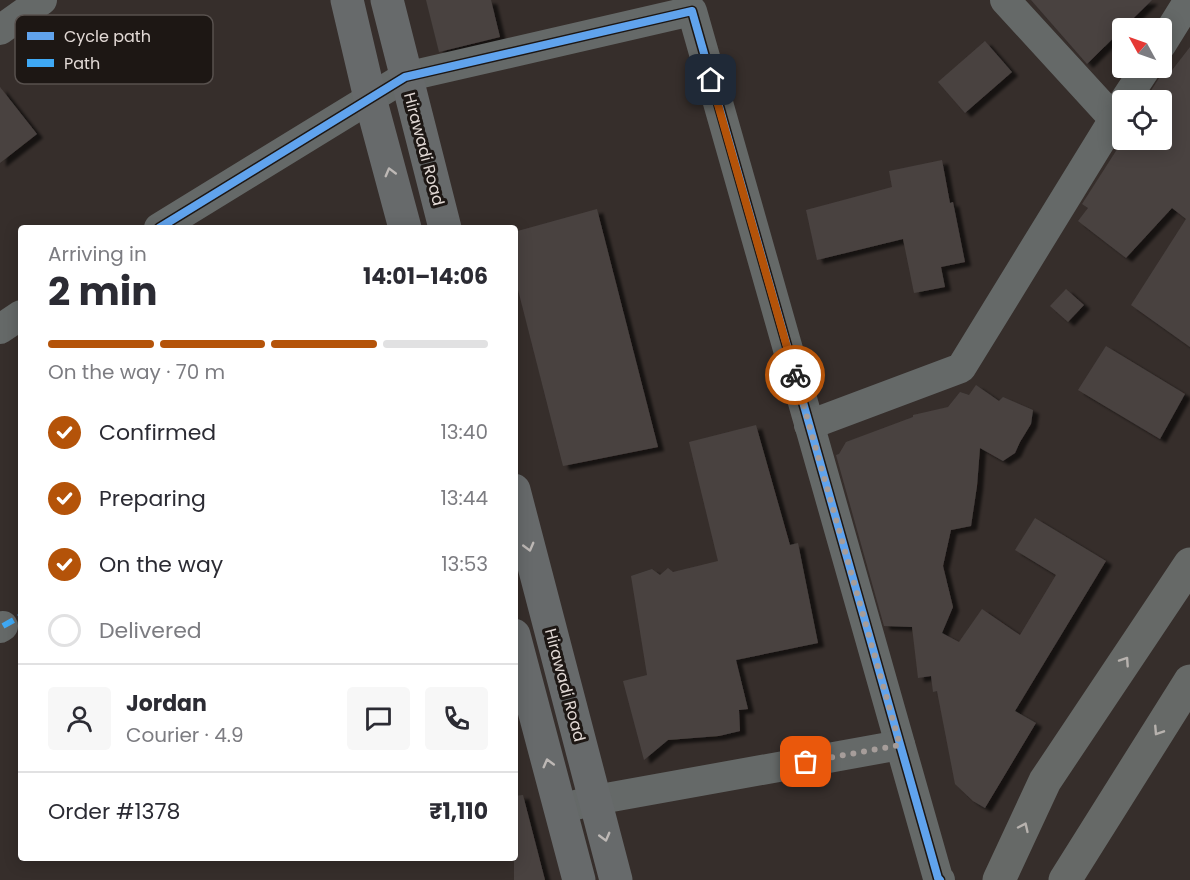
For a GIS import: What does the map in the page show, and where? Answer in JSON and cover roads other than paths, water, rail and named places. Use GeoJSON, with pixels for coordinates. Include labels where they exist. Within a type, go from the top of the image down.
{"type":"FeatureCollection","features":[{"type":"Feature","properties":{"kind":"main road"},"geometry":{"type":"LineString","coordinates":[[999,880],[1046,781],[1190,564]]}},
{"type":"Feature","properties":{"kind":"main road"},"geometry":{"type":"LineString","coordinates":[[1065,880],[1190,681]]}},
{"type":"Feature","properties":{"kind":"street"},"geometry":{"type":"LineString","coordinates":[[21,15],[42,0]]}},
{"type":"Feature","properties":{"kind":"street"},"geometry":{"type":"LineString","coordinates":[[347,0],[370,98],[404,225]]}},
{"type":"Feature","properties":{"kind":"street","name":"Hirawadi Road"},"geometry":{"type":"LineString","coordinates":[[387,0],[444,225]]}},
{"type":"Feature","properties":{"kind":"street"},"geometry":{"type":"LineString","coordinates":[[1005,0],[1112,101]]}},
{"type":"Feature","properties":{"kind":"street"},"geometry":{"type":"LineString","coordinates":[[1172,27],[1189,0]]}},
{"type":"Feature","properties":{"kind":"street"},"geometry":{"type":"LineString","coordinates":[[164,225],[405,77],[691,6],[940,880]]}},
{"type":"Feature","properties":{"kind":"street"},"geometry":{"type":"LineString","coordinates":[[0,30],[15,19]]}},
{"type":"Feature","properties":{"kind":"street"},"geometry":{"type":"LineString","coordinates":[[809,425],[961,368],[1112,122]]}},
{"type":"Feature","properties":{"kind":"street"},"geometry":{"type":"LineString","coordinates":[[0,329],[18,317]]}},
{"type":"Feature","properties":{"kind":"street","name":"Hirawadi Road"},"geometry":{"type":"LineString","coordinates":[[518,505],[616,880]]}},
{"type":"Feature","properties":{"kind":"street"},"geometry":{"type":"LineString","coordinates":[[518,651],[579,880]]}},
{"type":"Feature","properties":{"kind":"street"},"geometry":{"type":"LineString","coordinates":[[560,809],[595,800],[900,745]]}}]}
